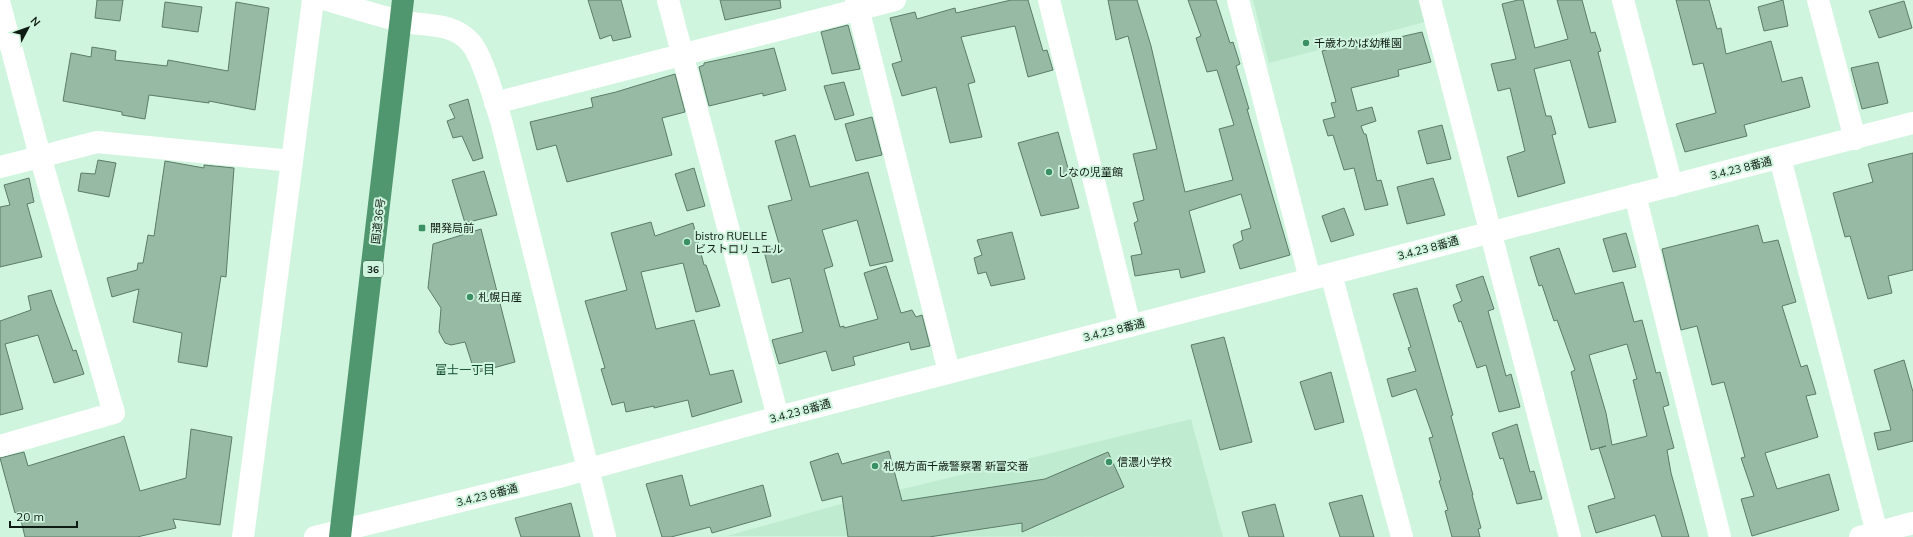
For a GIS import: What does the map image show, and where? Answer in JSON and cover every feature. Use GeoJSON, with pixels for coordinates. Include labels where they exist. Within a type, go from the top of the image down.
{"type":"FeatureCollection","features":[{"type":"Feature","properties":{"kind":"highway","name":"国道36号"},"geometry":{"type":"LineString","coordinates":[[341,534],[402,11]]}},
{"type":"Feature","properties":{"kind":"street"},"geometry":{"type":"LineString","coordinates":[[243,537],[313,0]]}},
{"type":"Feature","properties":{"kind":"street"},"geometry":{"type":"LineString","coordinates":[[327,0],[402,11],[443,25],[463,36],[472,44],[480,60],[501,120],[587,470],[605,537]]}},
{"type":"Feature","properties":{"kind":"street"},"geometry":{"type":"LineString","coordinates":[[668,0],[778,417]]}},
{"type":"Feature","properties":{"kind":"street"},"geometry":{"type":"LineString","coordinates":[[495,103],[683,55],[857,5],[895,0]]}},
{"type":"Feature","properties":{"kind":"street"},"geometry":{"type":"LineString","coordinates":[[1049,0],[1130,326]]}},
{"type":"Feature","properties":{"kind":"street"},"geometry":{"type":"LineString","coordinates":[[1238,0],[1310,279]]}},
{"type":"Feature","properties":{"kind":"street"},"geometry":{"type":"LineString","coordinates":[[1430,0],[1570,537]]}},
{"type":"Feature","properties":{"kind":"street"},"geometry":{"type":"LineString","coordinates":[[1624,0],[1672,186]]}},
{"type":"Feature","properties":{"kind":"street"},"geometry":{"type":"LineString","coordinates":[[1818,0],[1855,139]]}},
{"type":"Feature","properties":{"kind":"street"},"geometry":{"type":"LineString","coordinates":[[857,5],[949,372]]}},
{"type":"Feature","properties":{"kind":"street"},"geometry":{"type":"LineString","coordinates":[[0,6],[40,156],[114,413],[0,446]]}},
{"type":"Feature","properties":{"kind":"street","name":"3.4.23 8番通"},"geometry":{"type":"LineString","coordinates":[[315,537],[341,534],[587,470],[778,417],[949,372],[1913,123]]}},
{"type":"Feature","properties":{"kind":"street"},"geometry":{"type":"LineString","coordinates":[[0,167],[97,142],[292,161]]}},
{"type":"Feature","properties":{"kind":"street"},"geometry":{"type":"LineString","coordinates":[[1780,158],[1871,536],[1913,523]]}},
{"type":"Feature","properties":{"kind":"street"},"geometry":{"type":"LineString","coordinates":[[1634,196],[1720,537]]}},
{"type":"Feature","properties":{"kind":"street"},"geometry":{"type":"LineString","coordinates":[[1331,274],[1402,537]]}},
{"type":"Feature","properties":{"kind":"shaded area","name":"千歳わかば幼稚園"},"geometry":{"type":"Polygon","coordinates":[[[1253,0],[1419,0],[1425,22],[1269,63],[1253,0]]]}},
{"type":"Feature","properties":{"kind":"shaded area","name":"信濃小学校"},"geometry":{"type":"Polygon","coordinates":[[[1191,419],[1223,537],[727,536],[841,504],[1191,419]]]}},
{"type":"Feature","properties":{"kind":"building"},"geometry":{"type":"Polygon","coordinates":[[[97,0],[123,0],[120,21],[95,18],[97,0]]]}},
{"type":"Feature","properties":{"kind":"building"},"geometry":{"type":"Polygon","coordinates":[[[588,0],[621,0],[631,37],[613,41],[611,35],[600,39],[588,0]]]}},
{"type":"Feature","properties":{"kind":"building"},"geometry":{"type":"Polygon","coordinates":[[[720,0],[780,0],[781,8],[725,20],[720,0]]]}},
{"type":"Feature","properties":{"kind":"building"},"geometry":{"type":"Polygon","coordinates":[[[1011,0],[1028,0],[1043,51],[1047,50],[1053,70],[1028,77],[1015,26],[961,37],[975,82],[968,84],[982,137],[950,143],[936,87],[902,96],[892,64],[902,61],[890,18],[915,12],[917,19],[955,8],[956,13],[1011,0]]]}},
{"type":"Feature","properties":{"kind":"building"},"geometry":{"type":"Polygon","coordinates":[[[1108,0],[1137,0],[1151,46],[1185,192],[1233,180],[1219,129],[1234,125],[1217,70],[1207,72],[1196,38],[1201,36],[1188,0],[1216,0],[1230,43],[1233,42],[1240,64],[1236,66],[1249,109],[1247,109],[1290,255],[1240,269],[1233,245],[1243,240],[1241,231],[1251,228],[1241,194],[1189,211],[1205,272],[1181,278],[1179,269],[1135,276],[1131,256],[1142,254],[1134,223],[1138,221],[1133,203],[1144,200],[1133,154],[1157,149],[1128,36],[1116,40],[1108,0]]]}},
{"type":"Feature","properties":{"kind":"building"},"geometry":{"type":"Polygon","coordinates":[[[1523,0],[1535,48],[1568,39],[1557,0],[1582,0],[1591,33],[1595,32],[1601,51],[1598,52],[1616,122],[1589,128],[1570,60],[1534,69],[1546,116],[1551,116],[1556,134],[1552,135],[1565,183],[1518,197],[1507,157],[1525,151],[1510,88],[1498,91],[1491,64],[1516,59],[1502,4],[1523,0]]]}},
{"type":"Feature","properties":{"kind":"building"},"geometry":{"type":"Polygon","coordinates":[[[1676,0],[1709,0],[1717,29],[1721,28],[1726,54],[1771,41],[1782,82],[1802,77],[1810,107],[1744,125],[1747,136],[1685,152],[1676,124],[1716,113],[1703,63],[1693,65],[1676,0]]]}},
{"type":"Feature","properties":{"kind":"building"},"geometry":{"type":"Polygon","coordinates":[[[1783,0],[1788,26],[1764,31],[1758,7],[1783,0]]]}},
{"type":"Feature","properties":{"kind":"building"},"geometry":{"type":"Polygon","coordinates":[[[1904,1],[1912,28],[1879,38],[1869,11],[1904,1]]]}},
{"type":"Feature","properties":{"kind":"building"},"geometry":{"type":"Polygon","coordinates":[[[165,2],[202,7],[198,32],[162,27],[165,2]]]}},
{"type":"Feature","properties":{"kind":"building"},"geometry":{"type":"Polygon","coordinates":[[[236,2],[269,8],[255,110],[209,101],[209,103],[149,95],[145,119],[122,115],[122,112],[63,101],[71,53],[91,57],[92,47],[116,51],[115,60],[167,66],[168,60],[228,71],[236,2]]]}},
{"type":"Feature","properties":{"kind":"building"},"geometry":{"type":"Polygon","coordinates":[[[848,25],[860,69],[832,74],[821,32],[848,25]]]}},
{"type":"Feature","properties":{"kind":"building"},"geometry":{"type":"Polygon","coordinates":[[[1422,32],[1431,62],[1398,70],[1399,76],[1351,88],[1357,111],[1372,107],[1376,121],[1361,126],[1364,134],[1366,134],[1377,181],[1381,180],[1388,205],[1365,210],[1354,168],[1344,170],[1333,135],[1328,136],[1323,120],[1335,117],[1331,103],[1336,102],[1322,51],[1347,44],[1348,49],[1390,37],[1391,39],[1422,32]]]}},
{"type":"Feature","properties":{"kind":"building"},"geometry":{"type":"Polygon","coordinates":[[[774,48],[786,90],[763,96],[763,93],[709,106],[699,67],[704,65],[704,63],[774,48]]]}},
{"type":"Feature","properties":{"kind":"building"},"geometry":{"type":"Polygon","coordinates":[[[1878,62],[1888,103],[1862,109],[1851,68],[1878,62]]]}},
{"type":"Feature","properties":{"kind":"building"},"geometry":{"type":"Polygon","coordinates":[[[675,74],[685,112],[662,118],[672,155],[567,182],[556,145],[537,150],[530,122],[593,107],[591,98],[675,74]]]}},
{"type":"Feature","properties":{"kind":"building"},"geometry":{"type":"Polygon","coordinates":[[[844,82],[854,115],[835,120],[824,86],[844,82]]]}},
{"type":"Feature","properties":{"kind":"building"},"geometry":{"type":"Polygon","coordinates":[[[468,99],[483,158],[473,161],[462,136],[453,138],[447,121],[455,118],[449,105],[468,99]]]}},
{"type":"Feature","properties":{"kind":"building"},"geometry":{"type":"Polygon","coordinates":[[[872,117],[882,155],[856,161],[845,124],[872,117]]]}},
{"type":"Feature","properties":{"kind":"building"},"geometry":{"type":"Polygon","coordinates":[[[1442,125],[1451,159],[1427,164],[1418,131],[1442,125]]]}},
{"type":"Feature","properties":{"kind":"building"},"geometry":{"type":"Polygon","coordinates":[[[1058,132],[1079,208],[1041,216],[1018,143],[1058,132]]]}},
{"type":"Feature","properties":{"kind":"building"},"geometry":{"type":"Polygon","coordinates":[[[795,135],[810,187],[868,172],[893,261],[870,266],[857,220],[822,230],[833,266],[824,269],[840,327],[844,326],[844,328],[878,319],[864,273],[886,266],[901,313],[912,310],[916,317],[922,315],[930,346],[911,350],[909,342],[853,357],[855,365],[832,371],[826,351],[779,364],[772,340],[803,332],[790,278],[772,283],[764,251],[780,247],[768,206],[792,200],[775,141],[795,135]]]}},
{"type":"Feature","properties":{"kind":"building"},"geometry":{"type":"Polygon","coordinates":[[[1913,153],[1913,270],[1888,276],[1892,293],[1868,299],[1850,236],[1845,237],[1833,193],[1873,182],[1868,164],[1913,153]]]}},
{"type":"Feature","properties":{"kind":"building"},"geometry":{"type":"Polygon","coordinates":[[[98,160],[116,163],[109,197],[78,191],[81,173],[95,174],[98,160]]]}},
{"type":"Feature","properties":{"kind":"building"},"geometry":{"type":"Polygon","coordinates":[[[165,161],[204,168],[204,165],[234,168],[226,277],[221,276],[207,367],[178,362],[182,333],[133,322],[139,289],[112,297],[107,278],[137,270],[138,263],[143,263],[148,235],[154,236],[165,161]]]}},
{"type":"Feature","properties":{"kind":"building"},"geometry":{"type":"Polygon","coordinates":[[[694,168],[705,206],[687,211],[675,174],[694,168]]]}},
{"type":"Feature","properties":{"kind":"building"},"geometry":{"type":"Polygon","coordinates":[[[484,171],[497,215],[465,223],[452,180],[484,171]]]}},
{"type":"Feature","properties":{"kind":"building"},"geometry":{"type":"Polygon","coordinates":[[[29,178],[34,202],[27,204],[42,257],[0,267],[0,207],[10,205],[4,185],[29,178]]]}},
{"type":"Feature","properties":{"kind":"building"},"geometry":{"type":"Polygon","coordinates":[[[1433,178],[1445,215],[1407,224],[1397,187],[1433,178]]]}},
{"type":"Feature","properties":{"kind":"building"},"geometry":{"type":"Polygon","coordinates":[[[1344,208],[1354,235],[1331,242],[1322,216],[1344,208]]]}},
{"type":"Feature","properties":{"kind":"building"},"geometry":{"type":"Polygon","coordinates":[[[651,222],[655,236],[693,223],[704,265],[706,265],[720,306],[696,312],[683,263],[641,272],[656,329],[694,320],[710,375],[733,370],[742,402],[692,417],[688,400],[654,408],[654,406],[626,412],[624,402],[612,405],[601,369],[605,368],[585,301],[627,290],[611,233],[651,222]]]}},
{"type":"Feature","properties":{"kind":"building"},"geometry":{"type":"Polygon","coordinates":[[[1758,225],[1763,243],[1778,240],[1796,302],[1782,306],[1801,367],[1807,365],[1816,394],[1806,396],[1818,437],[1765,453],[1777,489],[1829,474],[1839,510],[1752,536],[1741,499],[1754,496],[1741,458],[1745,457],[1724,382],[1712,385],[1697,326],[1681,330],[1662,249],[1758,225]]]}},
{"type":"Feature","properties":{"kind":"building"},"geometry":{"type":"Polygon","coordinates":[[[481,229],[515,362],[475,373],[465,342],[451,345],[445,343],[439,332],[441,308],[428,288],[433,244],[481,229]]]}},
{"type":"Feature","properties":{"kind":"building"},"geometry":{"type":"Polygon","coordinates":[[[1012,232],[1025,279],[991,286],[986,272],[978,274],[974,258],[982,255],[977,240],[1012,232]]]}},
{"type":"Feature","properties":{"kind":"building"},"geometry":{"type":"Polygon","coordinates":[[[1626,233],[1636,267],[1613,272],[1603,239],[1626,233]]]}},
{"type":"Feature","properties":{"kind":"building"},"geometry":{"type":"Polygon","coordinates":[[[1559,248],[1575,294],[1623,282],[1634,322],[1642,320],[1656,373],[1660,372],[1669,405],[1663,407],[1674,448],[1667,450],[1671,473],[1689,537],[1662,537],[1655,515],[1596,533],[1588,506],[1615,498],[1599,448],[1606,446],[1591,450],[1571,372],[1575,370],[1557,320],[1554,321],[1542,285],[1539,286],[1530,257],[1559,248]],[[1627,344],[1589,355],[1606,413],[1612,445],[1647,436],[1633,380],[1637,379],[1627,344]]]}},
{"type":"Feature","properties":{"kind":"building"},"geometry":{"type":"Polygon","coordinates":[[[1483,276],[1494,309],[1488,311],[1506,376],[1511,374],[1520,407],[1499,412],[1486,365],[1477,368],[1461,321],[1459,322],[1453,305],[1462,301],[1456,285],[1483,276]]]}},
{"type":"Feature","properties":{"kind":"building"},"geometry":{"type":"Polygon","coordinates":[[[1417,288],[1453,415],[1451,416],[1481,528],[1478,529],[1480,537],[1452,537],[1445,511],[1448,510],[1439,481],[1441,480],[1429,438],[1433,437],[1416,389],[1392,397],[1387,379],[1416,371],[1408,348],[1411,347],[1393,294],[1417,288]]]}},
{"type":"Feature","properties":{"kind":"building"},"geometry":{"type":"Polygon","coordinates":[[[51,290],[73,351],[76,350],[84,374],[54,383],[38,335],[5,344],[23,409],[0,415],[0,321],[31,310],[28,296],[51,290]]]}},
{"type":"Feature","properties":{"kind":"building"},"geometry":{"type":"Polygon","coordinates":[[[1224,337],[1252,442],[1220,450],[1191,345],[1224,337]]]}},
{"type":"Feature","properties":{"kind":"building"},"geometry":{"type":"Polygon","coordinates":[[[1904,360],[1913,392],[1913,441],[1878,450],[1874,433],[1891,430],[1874,370],[1904,360]]]}},
{"type":"Feature","properties":{"kind":"building"},"geometry":{"type":"Polygon","coordinates":[[[1331,372],[1344,422],[1315,430],[1300,382],[1331,372]]]}},
{"type":"Feature","properties":{"kind":"building"},"geometry":{"type":"Polygon","coordinates":[[[1517,424],[1530,472],[1534,471],[1542,499],[1517,504],[1503,458],[1500,459],[1492,433],[1517,424]]]}},
{"type":"Feature","properties":{"kind":"building"},"geometry":{"type":"Polygon","coordinates":[[[191,429],[232,437],[220,525],[173,519],[176,528],[137,537],[25,537],[19,512],[15,513],[0,458],[24,452],[28,466],[124,436],[140,491],[186,478],[191,429]]]}},
{"type":"Feature","properties":{"kind":"building"},"geometry":{"type":"Polygon","coordinates":[[[889,451],[902,501],[1045,479],[1108,452],[1124,487],[1022,532],[1022,523],[929,537],[848,537],[842,496],[822,501],[810,462],[838,453],[842,464],[889,451]]]}},
{"type":"Feature","properties":{"kind":"building"},"geometry":{"type":"Polygon","coordinates":[[[682,475],[690,506],[763,485],[771,516],[712,533],[710,527],[671,537],[662,537],[646,484],[682,475]]]}},
{"type":"Feature","properties":{"kind":"building"},"geometry":{"type":"Polygon","coordinates":[[[1362,495],[1374,537],[1340,537],[1329,503],[1362,495]]]}},
{"type":"Feature","properties":{"kind":"building"},"geometry":{"type":"Polygon","coordinates":[[[571,503],[580,537],[521,537],[515,518],[571,503]]]}},
{"type":"Feature","properties":{"kind":"building"},"geometry":{"type":"Polygon","coordinates":[[[1275,504],[1284,537],[1249,537],[1242,512],[1275,504]]]}},
{"type":"Feature","properties":{"kind":"place","name":"千歳わかば幼稚園"},"geometry":{"type":"Point","coordinates":[1306,43]}},
{"type":"Feature","properties":{"kind":"place","name":"しなの児童館"},"geometry":{"type":"Point","coordinates":[1049,172]}},
{"type":"Feature","properties":{"kind":"place","name":"開発局前"},"geometry":{"type":"Point","coordinates":[422,228]}},
{"type":"Feature","properties":{"kind":"place","name":"bistro RUELLE ビストロリュエル"},"geometry":{"type":"Point","coordinates":[687,242]}},
{"type":"Feature","properties":{"kind":"place","name":"札幌日産"},"geometry":{"type":"Point","coordinates":[470,297]}},
{"type":"Feature","properties":{"kind":"place","name":"信濃小学校"},"geometry":{"type":"Point","coordinates":[1109,462]}},
{"type":"Feature","properties":{"kind":"place","name":"札幌方面千歳警察署 新富交番"},"geometry":{"type":"Point","coordinates":[875,466]}},
{"type":"Feature","properties":{"kind":"district","name":"富士一丁目"},"geometry":{"type":"Point","coordinates":[465,370]}}]}
